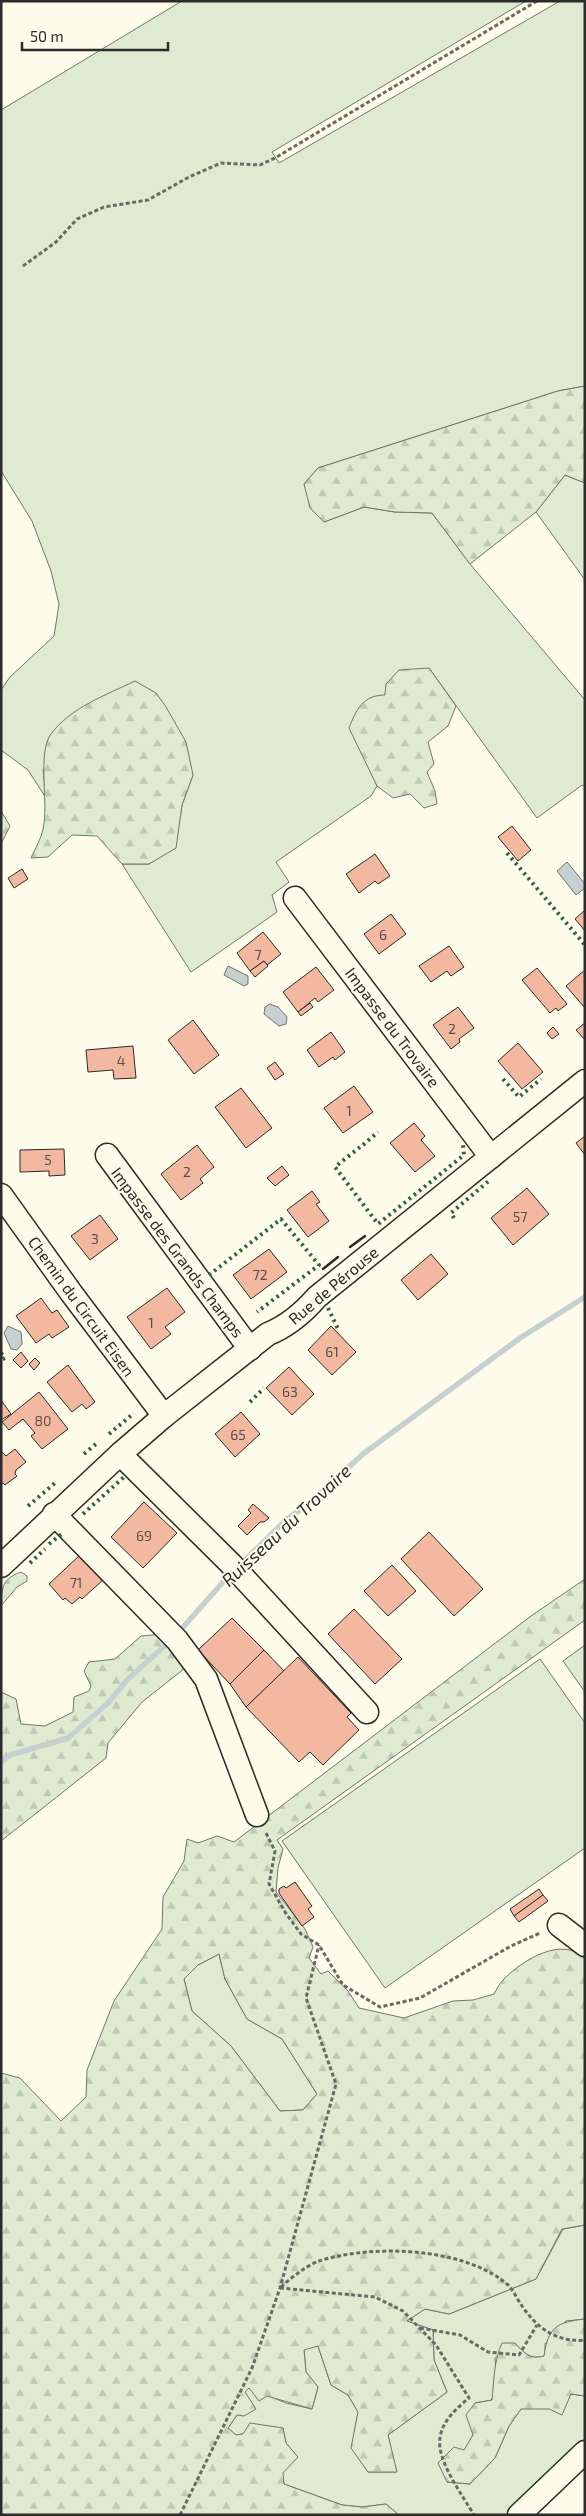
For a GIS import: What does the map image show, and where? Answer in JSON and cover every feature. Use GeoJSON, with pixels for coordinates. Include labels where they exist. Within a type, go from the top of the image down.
{"type":"FeatureCollection","features":[{"type":"Feature","properties":{"kind":"street","name":"Impasse du Trovaire"},"geometry":{"type":"LineString","coordinates":[[295,898],[491,1157]]}},
{"type":"Feature","properties":{"kind":"street","name":"Rue de Pérouse"},"geometry":{"type":"LineString","coordinates":[[9,1558],[54,1514],[164,1416],[250,1349],[305,1311],[318,1296],[585,1081]]}},
{"type":"Feature","properties":{"kind":"street","name":"Impasse des Grands Champs"},"geometry":{"type":"LineString","coordinates":[[106,1155],[250,1349]]}},
{"type":"Feature","properties":{"kind":"street","name":"Chemin du Circuit Eisen"},"geometry":{"type":"LineString","coordinates":[[1,1195],[72,1294],[164,1416]]}},
{"type":"Feature","properties":{"kind":"street"},"geometry":{"type":"LineString","coordinates":[[120,1454],[235,1569],[367,1712]]}},
{"type":"Feature","properties":{"kind":"street"},"geometry":{"type":"LineString","coordinates":[[54,1514],[174,1636],[206,1679],[257,1815]]}},
{"type":"Feature","properties":{"kind":"street"},"geometry":{"type":"LineString","coordinates":[[559,1925],[585,1945]]}},
{"type":"Feature","properties":{"kind":"street"},"geometry":{"type":"LineString","coordinates":[[519,2515],[585,2452]]}},
{"type":"Feature","properties":{"kind":"path"},"geometry":{"type":"LineString","coordinates":[[23,266],[56,242],[77,220],[104,207],[148,200],[189,177],[221,163],[260,165],[275,158],[537,1]]}},
{"type":"Feature","properties":{"kind":"path"},"geometry":{"type":"LineString","coordinates":[[275,1852],[269,1884],[285,1912],[301,1934],[319,1945],[343,1985],[380,2007],[420,1998],[510,1946],[559,1925]]}},
{"type":"Feature","properties":{"kind":"path"},"geometry":{"type":"LineString","coordinates":[[180,2515],[252,2368],[280,2288],[336,2084],[306,1998],[319,1945]]}},
{"type":"Feature","properties":{"kind":"path"},"geometry":{"type":"LineString","coordinates":[[280,2288],[292,2277],[318,2261],[377,2250],[444,2256],[477,2266],[508,2284],[541,2329],[572,2341],[585,2340]]}},
{"type":"Feature","properties":{"kind":"path"},"geometry":{"type":"LineString","coordinates":[[280,2288],[375,2297],[403,2311],[436,2345],[469,2398],[452,2413],[440,2438],[443,2461],[474,2515]]}},
{"type":"Feature","properties":{"kind":"path"},"geometry":{"type":"LineString","coordinates":[[419,2328],[460,2334],[488,2352],[519,2355],[537,2325]]}},
{"type":"Feature","properties":{"kind":"green space"},"geometry":{"type":"Polygon","coordinates":[[[182,1],[526,1],[272,152],[279,163],[560,1],[585,1],[585,386],[558,391],[318,468],[304,484],[324,522],[364,507],[395,512],[432,513],[470,564],[585,700],[585,787],[582,785],[537,818],[429,668],[385,695],[366,761],[377,786],[371,796],[276,862],[289,882],[272,895],[277,912],[191,972],[122,864],[149,864],[175,848],[182,805],[193,775],[43,769],[46,798],[28,770],[1,750],[1,690],[10,677],[54,636],[59,604],[51,571],[32,521],[1,471],[1,110],[182,1]]]}},
{"type":"Feature","properties":{"kind":"green space"},"geometry":{"type":"Polygon","coordinates":[[[585,386],[585,483],[565,475],[536,512],[470,564],[432,513],[395,512],[364,507],[324,522],[310,508],[304,484],[318,468],[558,391],[585,386]]]}},
{"type":"Feature","properties":{"kind":"green space"},"geometry":{"type":"Polygon","coordinates":[[[565,475],[585,483],[585,580],[536,512],[565,475]]]}},
{"type":"Feature","properties":{"kind":"green space"},"geometry":{"type":"Polygon","coordinates":[[[429,668],[456,706],[448,726],[428,742],[434,764],[427,772],[435,791],[437,804],[424,808],[410,794],[393,798],[377,786],[349,728],[354,715],[361,705],[371,698],[385,695],[386,684],[399,670],[429,668]]]}},
{"type":"Feature","properties":{"kind":"green space"},"geometry":{"type":"Polygon","coordinates":[[[135,681],[156,693],[186,742],[193,775],[182,805],[176,848],[149,864],[122,864],[97,836],[72,835],[48,857],[31,858],[43,829],[45,753],[51,734],[78,709],[135,681]]]}},
{"type":"Feature","properties":{"kind":"green space"},"geometry":{"type":"Polygon","coordinates":[[[1,811],[10,826],[1,844],[1,811]]]}},
{"type":"Feature","properties":{"kind":"green space"},"geometry":{"type":"Polygon","coordinates":[[[21,1572],[27,1576],[27,1581],[17,1587],[1,1606],[4,1585],[10,1577],[21,1572]]]}},
{"type":"Feature","properties":{"kind":"green space"},"geometry":{"type":"Polygon","coordinates":[[[585,1579],[585,1620],[277,1840],[283,1849],[278,1868],[276,1892],[305,1929],[313,1947],[309,1958],[321,1974],[328,1971],[348,1991],[359,2008],[404,2018],[453,2001],[473,2000],[494,1994],[502,1981],[513,1971],[532,1958],[544,1953],[566,1949],[576,1952],[585,1959],[585,2225],[562,2229],[536,2279],[449,2314],[425,2309],[407,2321],[433,2330],[434,2360],[447,2392],[388,2435],[397,2472],[368,2472],[351,2448],[358,2412],[348,2395],[331,2385],[318,2346],[304,2350],[306,2372],[318,2387],[312,2409],[267,2396],[259,2401],[249,2388],[245,2392],[256,2409],[244,2416],[237,2415],[228,2428],[236,2435],[243,2434],[250,2423],[283,2428],[286,2443],[298,2457],[283,2473],[284,2484],[342,2505],[362,2507],[386,2504],[399,2515],[1,2515],[1,2073],[20,2078],[61,2121],[86,2097],[87,2070],[114,2001],[162,1929],[163,1897],[184,1861],[187,1839],[198,1843],[217,1836],[234,1842],[531,1616],[585,1579]],[[219,1954],[198,1965],[184,1979],[192,2011],[231,2046],[280,2111],[303,2110],[317,2094],[282,2039],[247,2019],[225,1979],[219,1954]]]}},
{"type":"Feature","properties":{"kind":"green space"},"geometry":{"type":"Polygon","coordinates":[[[163,1634],[189,1665],[142,1702],[108,1743],[106,1758],[1,1841],[1,1692],[16,1699],[21,1724],[45,1726],[73,1712],[74,1697],[89,1691],[91,1686],[84,1671],[89,1662],[115,1659],[141,1636],[163,1634]]]}},
{"type":"Feature","properties":{"kind":"green space"},"geometry":{"type":"Polygon","coordinates":[[[585,1645],[585,1692],[563,1661],[585,1645]]]}},
{"type":"Feature","properties":{"kind":"green space"},"geometry":{"type":"Polygon","coordinates":[[[540,1659],[585,1723],[585,1848],[385,1988],[282,1841],[540,1659]]]}},
{"type":"Feature","properties":{"kind":"green space"},"geometry":{"type":"Polygon","coordinates":[[[219,1954],[225,1979],[247,2019],[282,2039],[317,2094],[303,2110],[280,2111],[231,2046],[192,2011],[184,1979],[198,1965],[219,1954]]]}},
{"type":"Feature","properties":{"kind":"green space"},"geometry":{"type":"Polygon","coordinates":[[[585,2225],[585,2319],[566,2321],[545,2344],[545,2356],[535,2357],[528,2355],[515,2343],[495,2358],[496,2373],[492,2400],[475,2403],[473,2435],[447,2482],[470,2484],[495,2458],[509,2426],[521,2409],[571,2394],[585,2396],[585,2443],[510,2515],[399,2515],[386,2504],[362,2507],[342,2505],[284,2484],[282,2473],[297,2457],[286,2443],[283,2428],[236,2435],[228,2428],[237,2415],[245,2392],[249,2388],[286,2403],[312,2409],[318,2387],[306,2372],[304,2349],[318,2346],[331,2385],[348,2395],[358,2412],[352,2448],[368,2472],[396,2472],[388,2435],[447,2392],[434,2360],[433,2330],[406,2321],[425,2309],[449,2314],[536,2279],[563,2229],[585,2225]]]}},
{"type":"Feature","properties":{"kind":"green space"},"geometry":{"type":"Polygon","coordinates":[[[585,2319],[585,2396],[571,2394],[562,2415],[549,2409],[521,2409],[509,2426],[495,2458],[470,2484],[447,2482],[438,2463],[454,2447],[464,2450],[473,2435],[466,2415],[475,2403],[492,2400],[496,2363],[502,2343],[515,2343],[524,2353],[531,2356],[544,2356],[551,2332],[561,2324],[585,2319]]]}},
{"type":"Feature","properties":{"kind":"shaded area"},"geometry":{"type":"Polygon","coordinates":[[[567,862],[585,884],[585,888],[576,895],[557,871],[567,862]]]}},
{"type":"Feature","properties":{"kind":"shaded area"},"geometry":{"type":"Polygon","coordinates":[[[228,966],[248,976],[248,984],[244,986],[224,975],[228,966]]]}},
{"type":"Feature","properties":{"kind":"shaded area"},"geometry":{"type":"Polygon","coordinates":[[[270,1004],[278,1007],[287,1017],[286,1024],[279,1026],[264,1014],[265,1007],[270,1004]]]}},
{"type":"Feature","properties":{"kind":"shaded area"},"geometry":{"type":"Polygon","coordinates":[[[8,1326],[21,1332],[22,1344],[17,1350],[11,1349],[4,1333],[8,1326]]]}},
{"type":"Feature","properties":{"kind":"building"},"geometry":{"type":"Polygon","coordinates":[[[512,826],[531,850],[518,861],[498,837],[512,826]]]}},
{"type":"Feature","properties":{"kind":"building"},"geometry":{"type":"Polygon","coordinates":[[[375,854],[390,876],[378,884],[375,881],[359,893],[346,874],[375,854]]]}},
{"type":"Feature","properties":{"kind":"building"},"geometry":{"type":"Polygon","coordinates":[[[22,869],[28,879],[14,888],[8,878],[22,869]]]}},
{"type":"Feature","properties":{"kind":"building"},"geometry":{"type":"Polygon","coordinates":[[[585,910],[585,931],[575,919],[585,910]]]}},
{"type":"Feature","properties":{"kind":"building"},"geometry":{"type":"Polygon","coordinates":[[[391,914],[406,934],[379,954],[364,934],[391,914]]]}},
{"type":"Feature","properties":{"kind":"building"},"geometry":{"type":"Polygon","coordinates":[[[263,932],[281,954],[267,965],[264,961],[250,971],[237,953],[263,932]]]}},
{"type":"Feature","properties":{"kind":"building"},"geometry":{"type":"Polygon","coordinates":[[[449,946],[464,967],[451,976],[447,971],[431,982],[419,966],[449,946]]]}},
{"type":"Feature","properties":{"kind":"building"},"geometry":{"type":"Polygon","coordinates":[[[264,961],[268,966],[255,977],[250,971],[264,961]]]}},
{"type":"Feature","properties":{"kind":"building"},"geometry":{"type":"Polygon","coordinates":[[[316,967],[334,990],[318,1002],[315,998],[298,1012],[283,992],[316,967]]]}},
{"type":"Feature","properties":{"kind":"building"},"geometry":{"type":"Polygon","coordinates":[[[537,968],[567,1004],[558,1011],[556,1008],[550,1013],[522,980],[537,968]]]}},
{"type":"Feature","properties":{"kind":"building"},"geometry":{"type":"Polygon","coordinates":[[[585,970],[585,1008],[566,986],[585,970]]]}},
{"type":"Feature","properties":{"kind":"building"},"geometry":{"type":"Polygon","coordinates":[[[310,1003],[313,1007],[301,1016],[298,1012],[310,1003]]]}},
{"type":"Feature","properties":{"kind":"building"},"geometry":{"type":"Polygon","coordinates":[[[458,1007],[474,1028],[459,1039],[460,1042],[451,1049],[433,1025],[458,1007]]]}},
{"type":"Feature","properties":{"kind":"building"},"geometry":{"type":"Polygon","coordinates":[[[193,1020],[219,1055],[194,1074],[168,1040],[193,1020]]]}},
{"type":"Feature","properties":{"kind":"building"},"geometry":{"type":"Polygon","coordinates":[[[585,1023],[585,1040],[576,1030],[585,1023]]]}},
{"type":"Feature","properties":{"kind":"building"},"geometry":{"type":"Polygon","coordinates":[[[553,1027],[559,1034],[552,1039],[547,1033],[553,1027]]]}},
{"type":"Feature","properties":{"kind":"building"},"geometry":{"type":"Polygon","coordinates":[[[331,1032],[345,1052],[335,1060],[333,1057],[319,1067],[307,1050],[331,1032]]]}},
{"type":"Feature","properties":{"kind":"building"},"geometry":{"type":"Polygon","coordinates":[[[518,1043],[543,1072],[522,1089],[498,1061],[518,1043]]]}},
{"type":"Feature","properties":{"kind":"building"},"geometry":{"type":"Polygon","coordinates":[[[133,1046],[136,1078],[114,1079],[113,1070],[88,1072],[86,1050],[133,1046]]]}},
{"type":"Feature","properties":{"kind":"building"},"geometry":{"type":"Polygon","coordinates":[[[275,1062],[284,1074],[275,1080],[267,1068],[275,1062]]]}},
{"type":"Feature","properties":{"kind":"building"},"geometry":{"type":"Polygon","coordinates":[[[354,1086],[373,1112],[343,1133],[324,1108],[354,1086]]]}},
{"type":"Feature","properties":{"kind":"building"},"geometry":{"type":"Polygon","coordinates":[[[241,1088],[272,1128],[246,1148],[215,1107],[241,1088]]]}},
{"type":"Feature","properties":{"kind":"building"},"geometry":{"type":"Polygon","coordinates":[[[414,1123],[425,1136],[421,1140],[435,1156],[415,1172],[390,1143],[414,1123]]]}},
{"type":"Feature","properties":{"kind":"building"},"geometry":{"type":"Polygon","coordinates":[[[585,1136],[585,1155],[576,1143],[585,1136]]]}},
{"type":"Feature","properties":{"kind":"building"},"geometry":{"type":"Polygon","coordinates":[[[197,1145],[214,1167],[200,1179],[203,1183],[181,1200],[161,1174],[197,1145]]]}},
{"type":"Feature","properties":{"kind":"building"},"geometry":{"type":"Polygon","coordinates":[[[64,1149],[65,1175],[49,1176],[49,1171],[20,1172],[20,1150],[64,1149]]]}},
{"type":"Feature","properties":{"kind":"building"},"geometry":{"type":"Polygon","coordinates":[[[282,1166],[289,1175],[275,1186],[267,1178],[282,1166]]]}},
{"type":"Feature","properties":{"kind":"building"},"geometry":{"type":"Polygon","coordinates":[[[527,1188],[549,1214],[513,1245],[491,1218],[527,1188]]]}},
{"type":"Feature","properties":{"kind":"building"},"geometry":{"type":"Polygon","coordinates":[[[312,1191],[320,1202],[316,1204],[329,1221],[308,1237],[287,1210],[312,1191]]]}},
{"type":"Feature","properties":{"kind":"building"},"geometry":{"type":"Polygon","coordinates":[[[100,1215],[118,1239],[90,1260],[71,1236],[100,1215]]]}},
{"type":"Feature","properties":{"kind":"building"},"geometry":{"type":"Polygon","coordinates":[[[269,1249],[287,1272],[251,1299],[233,1275],[269,1249]]]}},
{"type":"Feature","properties":{"kind":"building"},"geometry":{"type":"Polygon","coordinates":[[[431,1254],[448,1274],[418,1300],[401,1280],[431,1254]]]}},
{"type":"Feature","properties":{"kind":"building"},"geometry":{"type":"Polygon","coordinates":[[[167,1288],[185,1312],[165,1327],[171,1334],[151,1349],[127,1317],[167,1288]]]}},
{"type":"Feature","properties":{"kind":"building"},"geometry":{"type":"Polygon","coordinates":[[[41,1298],[52,1313],[57,1310],[69,1327],[52,1338],[49,1334],[36,1343],[16,1316],[41,1298]]]}},
{"type":"Feature","properties":{"kind":"building"},"geometry":{"type":"Polygon","coordinates":[[[331,1326],[356,1352],[332,1375],[308,1350],[331,1326]]]}},
{"type":"Feature","properties":{"kind":"building"},"geometry":{"type":"Polygon","coordinates":[[[21,1352],[28,1361],[21,1368],[13,1360],[21,1352]]]}},
{"type":"Feature","properties":{"kind":"building"},"geometry":{"type":"Polygon","coordinates":[[[35,1358],[40,1363],[34,1370],[29,1364],[35,1358]]]}},
{"type":"Feature","properties":{"kind":"building"},"geometry":{"type":"Polygon","coordinates":[[[68,1365],[95,1402],[86,1409],[82,1404],[72,1412],[47,1382],[68,1365]]]}},
{"type":"Feature","properties":{"kind":"building"},"geometry":{"type":"Polygon","coordinates":[[[289,1367],[314,1394],[292,1415],[266,1388],[289,1367]]]}},
{"type":"Feature","properties":{"kind":"building"},"geometry":{"type":"Polygon","coordinates":[[[39,1392],[68,1429],[42,1449],[31,1436],[35,1433],[23,1419],[9,1430],[2,1422],[39,1392]]]}},
{"type":"Feature","properties":{"kind":"building"},"geometry":{"type":"Polygon","coordinates":[[[1,1400],[11,1414],[1,1420],[1,1400]]]}},
{"type":"Feature","properties":{"kind":"building"},"geometry":{"type":"Polygon","coordinates":[[[241,1412],[260,1434],[235,1457],[215,1434],[241,1412]]]}},
{"type":"Feature","properties":{"kind":"building"},"geometry":{"type":"Polygon","coordinates":[[[15,1449],[26,1462],[16,1470],[15,1474],[17,1476],[5,1485],[1,1484],[1,1451],[6,1456],[15,1449]]]}},
{"type":"Feature","properties":{"kind":"building"},"geometry":{"type":"Polygon","coordinates":[[[144,1502],[177,1533],[143,1568],[111,1537],[144,1502]]]}},
{"type":"Feature","properties":{"kind":"building"},"geometry":{"type":"Polygon","coordinates":[[[253,1504],[269,1518],[264,1522],[260,1522],[247,1535],[238,1526],[251,1513],[248,1510],[253,1504]]]}},
{"type":"Feature","properties":{"kind":"building"},"geometry":{"type":"Polygon","coordinates":[[[429,1532],[483,1589],[454,1616],[401,1559],[429,1532]]]}},
{"type":"Feature","properties":{"kind":"building"},"geometry":{"type":"Polygon","coordinates":[[[80,1555],[103,1580],[82,1599],[80,1597],[72,1604],[65,1598],[63,1600],[49,1584],[80,1555]]]}},
{"type":"Feature","properties":{"kind":"building"},"geometry":{"type":"Polygon","coordinates":[[[392,1565],[416,1591],[388,1616],[364,1591],[392,1565]]]}},
{"type":"Feature","properties":{"kind":"building"},"geometry":{"type":"Polygon","coordinates":[[[354,1609],[402,1659],[375,1684],[328,1634],[354,1609]]]}},
{"type":"Feature","properties":{"kind":"building"},"geometry":{"type":"Polygon","coordinates":[[[232,1618],[264,1650],[230,1684],[198,1650],[232,1618]]]}},
{"type":"Feature","properties":{"kind":"building"},"geometry":{"type":"Polygon","coordinates":[[[264,1650],[284,1671],[246,1707],[230,1684],[264,1650]]]}},
{"type":"Feature","properties":{"kind":"building"},"geometry":{"type":"Polygon","coordinates":[[[298,1657],[351,1713],[347,1717],[359,1730],[323,1765],[310,1752],[299,1762],[246,1707],[298,1657]]]}},
{"type":"Feature","properties":{"kind":"building"},"geometry":{"type":"Polygon","coordinates":[[[295,1882],[312,1906],[308,1909],[314,1917],[302,1926],[279,1893],[279,1889],[284,1886],[286,1888],[295,1882]]]}},
{"type":"Feature","properties":{"kind":"building"},"geometry":{"type":"Polygon","coordinates":[[[539,1889],[543,1895],[514,1916],[510,1909],[539,1889]]]}},
{"type":"Feature","properties":{"kind":"building"},"geometry":{"type":"Polygon","coordinates":[[[543,1895],[548,1901],[519,1922],[514,1916],[543,1895]]]}},
{"type":"Feature","properties":{"kind":"waterway","name":"Ruisseau du Trovaire"},"geometry":{"type":"LineString","coordinates":[[239,1566],[286,1520],[313,1500],[363,1454],[520,1338],[585,1297]]}},
{"type":"Feature","properties":{"kind":"waterway","name":"Ruisseau du Trovaire"},"geometry":{"type":"LineString","coordinates":[[177,1634],[232,1572]]}},
{"type":"Feature","properties":{"kind":"waterway","name":"Ruisseau du Trovaire"},"geometry":{"type":"LineString","coordinates":[[1,1762],[10,1755],[68,1738],[108,1703],[127,1680],[170,1641]]}},
{"type":"Feature","properties":{"kind":"hedge"},"geometry":{"type":"LineString","coordinates":[[507,853],[585,945]]}},
{"type":"Feature","properties":{"kind":"hedge"},"geometry":{"type":"LineString","coordinates":[[503,1079],[519,1097],[541,1079]]}},
{"type":"Feature","properties":{"kind":"hedge"},"geometry":{"type":"LineString","coordinates":[[363,1145],[378,1132]]}},
{"type":"Feature","properties":{"kind":"hedge"},"geometry":{"type":"LineString","coordinates":[[360,1147],[335,1167],[378,1224],[464,1155],[463,1145]]}},
{"type":"Feature","properties":{"kind":"hedge"},"geometry":{"type":"LineString","coordinates":[[454,1218],[451,1213],[491,1179]]}},
{"type":"Feature","properties":{"kind":"hedge"},"geometry":{"type":"LineString","coordinates":[[209,1275],[281,1219],[319,1265],[257,1312]]}},
{"type":"Feature","properties":{"kind":"hedge"},"geometry":{"type":"LineString","coordinates":[[328,1308],[339,1331]]}},
{"type":"Feature","properties":{"kind":"hedge"},"geometry":{"type":"LineString","coordinates":[[1,1353],[5,1358],[1,1360]]}},
{"type":"Feature","properties":{"kind":"hedge"},"geometry":{"type":"LineString","coordinates":[[250,1402],[264,1388]]}},
{"type":"Feature","properties":{"kind":"hedge"},"geometry":{"type":"LineString","coordinates":[[109,1434],[134,1413]]}},
{"type":"Feature","properties":{"kind":"hedge"},"geometry":{"type":"LineString","coordinates":[[84,1454],[97,1443]]}},
{"type":"Feature","properties":{"kind":"hedge"},"geometry":{"type":"LineString","coordinates":[[83,1514],[125,1476]]}},
{"type":"Feature","properties":{"kind":"hedge"},"geometry":{"type":"LineString","coordinates":[[28,1506],[55,1483]]}},
{"type":"Feature","properties":{"kind":"hedge"},"geometry":{"type":"LineString","coordinates":[[49,1544],[63,1533]]}},
{"type":"Feature","properties":{"kind":"hedge"},"geometry":{"type":"LineString","coordinates":[[30,1563],[45,1549]]}},
{"type":"Feature","properties":{"kind":"wall"},"geometry":{"type":"LineString","coordinates":[[350,1247],[365,1236]]}},
{"type":"Feature","properties":{"kind":"wall"},"geometry":{"type":"LineString","coordinates":[[323,1269],[338,1257]]}}]}
